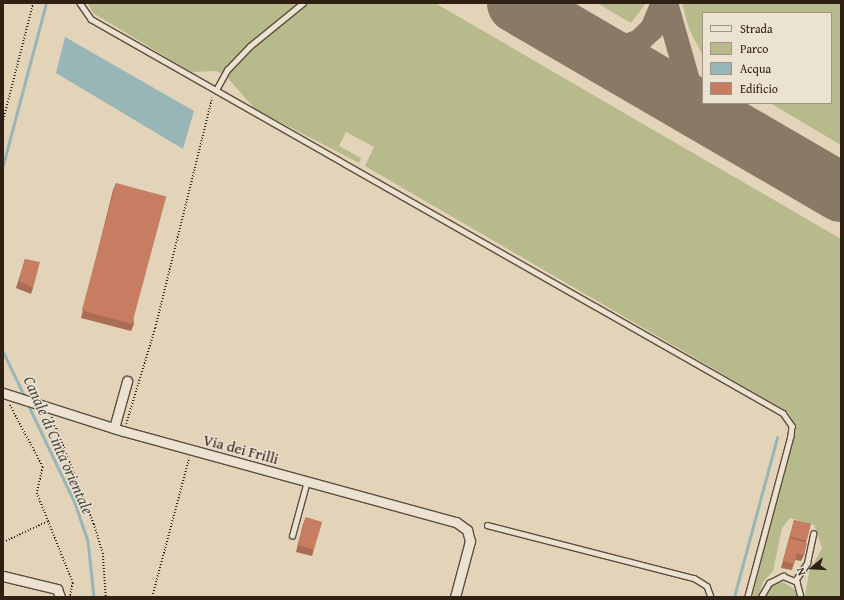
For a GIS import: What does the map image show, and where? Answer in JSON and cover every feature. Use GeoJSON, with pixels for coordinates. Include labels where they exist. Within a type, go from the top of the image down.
{"type":"FeatureCollection","features":[{"type":"Feature","properties":{"kind":"street"},"geometry":{"type":"LineString","coordinates":[[119,430],[127,381]]}},
{"type":"Feature","properties":{"kind":"street","name":"Via dei Frilli"},"geometry":{"type":"LineString","coordinates":[[9,395],[52,410],[119,430],[456,522],[469,533],[469,546],[455,597]]}},
{"type":"Feature","properties":{"kind":"street"},"geometry":{"type":"LineString","coordinates":[[3,576],[57,589],[60,597]]}},
{"type":"Feature","properties":{"kind":"lane"},"geometry":{"type":"LineString","coordinates":[[80,3],[91,19],[783,413],[792,426],[792,436],[748,597]]}},
{"type":"Feature","properties":{"kind":"lane"},"geometry":{"type":"LineString","coordinates":[[216,90],[228,70],[250,46],[303,3]]}},
{"type":"Feature","properties":{"kind":"lane"},"geometry":{"type":"LineString","coordinates":[[292,536],[307,481]]}},
{"type":"Feature","properties":{"kind":"lane"},"geometry":{"type":"LineString","coordinates":[[487,525],[694,578],[707,586],[711,597]]}},
{"type":"Feature","properties":{"kind":"lane"},"geometry":{"type":"LineString","coordinates":[[795,581],[807,563],[813,534]]}},
{"type":"Feature","properties":{"kind":"lane"},"geometry":{"type":"LineString","coordinates":[[761,597],[764,587],[778,577],[788,576],[795,581],[801,597]]}},
{"type":"Feature","properties":{"kind":"path"},"geometry":{"type":"LineString","coordinates":[[3,120],[33,3]]}},
{"type":"Feature","properties":{"kind":"path"},"geometry":{"type":"LineString","coordinates":[[119,430],[155,328],[212,98]]}},
{"type":"Feature","properties":{"kind":"path"},"geometry":{"type":"LineString","coordinates":[[9,395],[10,405],[43,467],[37,493],[73,583],[70,597]]}},
{"type":"Feature","properties":{"kind":"path"},"geometry":{"type":"LineString","coordinates":[[52,410],[51,423],[88,505],[103,553],[106,597]]}},
{"type":"Feature","properties":{"kind":"path"},"geometry":{"type":"LineString","coordinates":[[152,597],[191,450]]}},
{"type":"Feature","properties":{"kind":"path"},"geometry":{"type":"LineString","coordinates":[[3,542],[48,521]]}},
{"type":"Feature","properties":{"kind":"green space"},"geometry":{"type":"Polygon","coordinates":[[[88,3],[435,3],[841,239],[841,597],[805,597],[809,572],[822,548],[814,525],[790,518],[782,528],[773,571],[763,582],[758,597],[752,597],[796,428],[788,412],[365,166],[374,147],[346,132],[339,146],[361,158],[359,163],[255,109],[225,75],[216,71],[191,72],[93,13],[88,3]]]}},
{"type":"Feature","properties":{"kind":"green space"},"geometry":{"type":"Polygon","coordinates":[[[597,3],[646,3],[631,23],[597,3]]]}},
{"type":"Feature","properties":{"kind":"green space"},"geometry":{"type":"Polygon","coordinates":[[[682,3],[841,3],[841,145],[772,104],[832,104],[832,12],[702,12],[702,54],[689,29],[682,3]]]}},
{"type":"Feature","properties":{"kind":"green space"},"geometry":{"type":"Polygon","coordinates":[[[783,582],[796,590],[798,597],[765,597],[772,585],[783,582]]]}},
{"type":"Feature","properties":{"kind":"water"},"geometry":{"type":"Polygon","coordinates":[[[65,37],[194,111],[183,149],[56,73],[65,37]]]}},
{"type":"Feature","properties":{"kind":"building"},"geometry":{"type":"Polygon","coordinates":[[[116,183],[166,196],[132,324],[82,311],[116,183]]]}},
{"type":"Feature","properties":{"kind":"building"},"geometry":{"type":"Polygon","coordinates":[[[25,259],[40,262],[33,288],[19,281],[25,259]]]}},
{"type":"Feature","properties":{"kind":"building"},"geometry":{"type":"Polygon","coordinates":[[[306,517],[322,522],[314,550],[298,545],[306,517]]]}},
{"type":"Feature","properties":{"kind":"building"},"geometry":{"type":"Polygon","coordinates":[[[794,520],[811,524],[807,540],[790,537],[794,520]]]}},
{"type":"Feature","properties":{"kind":"building"},"geometry":{"type":"Polygon","coordinates":[[[789,538],[807,543],[804,555],[797,553],[794,564],[783,561],[789,538]]]}},
{"type":"Feature","properties":{"kind":"waterway","name":"Canale di Cinta orientale"},"geometry":{"type":"LineString","coordinates":[[3,165],[46,3]]}},
{"type":"Feature","properties":{"kind":"waterway","name":"Canale di Cinta orientale"},"geometry":{"type":"LineString","coordinates":[[3,351],[25,397]]}},
{"type":"Feature","properties":{"kind":"waterway","name":"Canale di Cinta orientale"},"geometry":{"type":"LineString","coordinates":[[28,404],[75,503],[88,541],[94,597]]}},
{"type":"Feature","properties":{"kind":"waterway"},"geometry":{"type":"LineString","coordinates":[[734,597],[777,438]]}},
{"type":"Feature","properties":{"kind":"taxiway"},"geometry":{"type":"LineString","coordinates":[[593,48],[616,49],[638,42],[652,29],[663,3]]}},
{"type":"Feature","properties":{"kind":"taxiway"},"geometry":{"type":"LineString","coordinates":[[666,3],[689,84],[702,103]]}},
{"type":"Feature","properties":{"kind":"taxiway"},"geometry":{"type":"LineString","coordinates":[[703,104],[738,132]]}},
{"type":"Feature","properties":{"kind":"runway"},"geometry":{"type":"LineString","coordinates":[[516,3],[841,192]]}}]}
